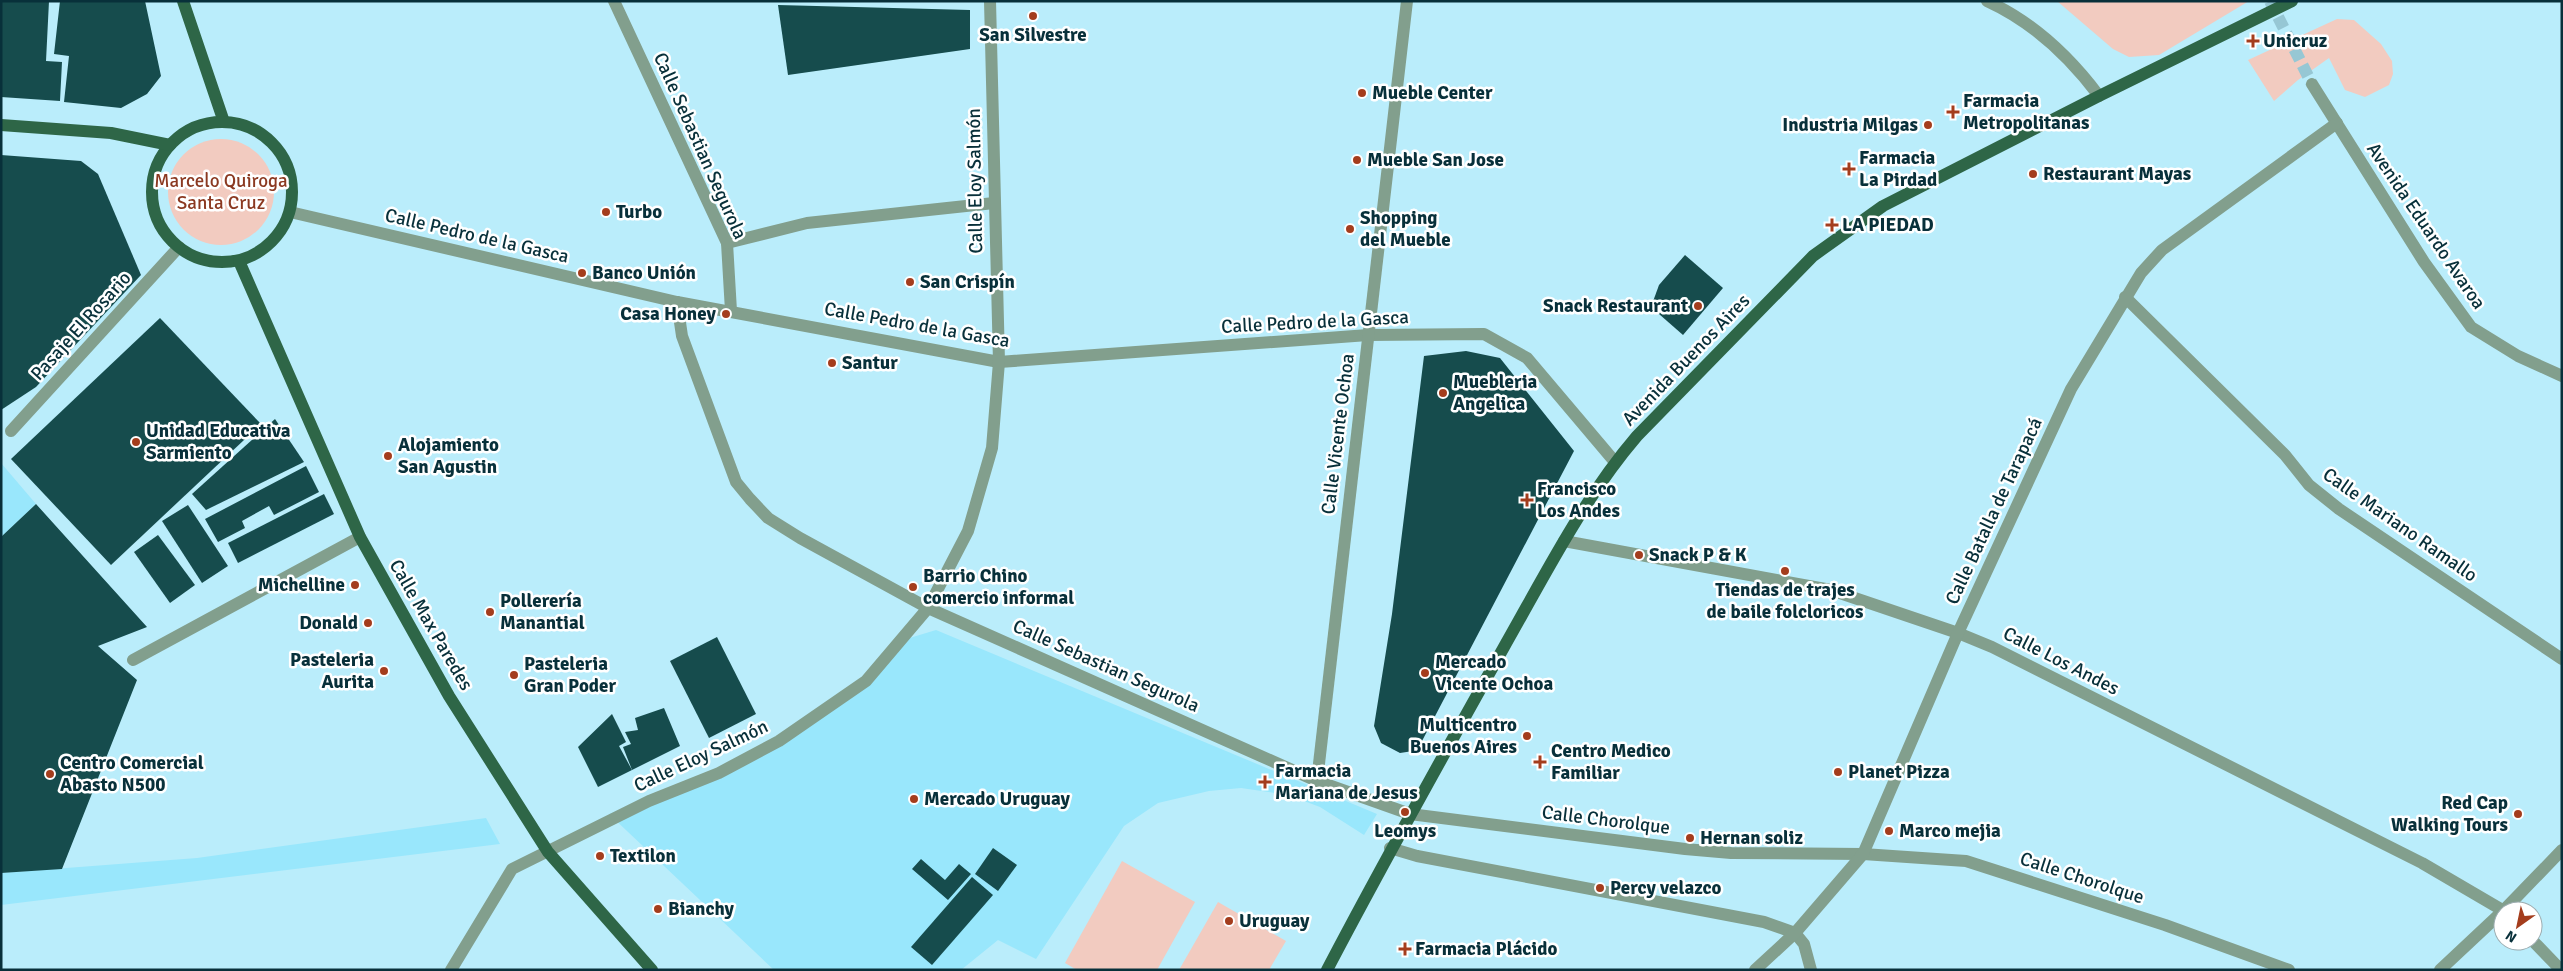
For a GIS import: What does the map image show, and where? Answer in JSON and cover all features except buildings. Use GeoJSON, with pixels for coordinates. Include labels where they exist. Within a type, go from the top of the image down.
{"type":"FeatureCollection","features":[{"type":"Feature","properties":{"kind":"main road"},"geometry":{"type":"LineString","coordinates":[[183,1],[224,122]]}},
{"type":"Feature","properties":{"kind":"main road","name":"Avenida Buenos Aires"},"geometry":{"type":"LineString","coordinates":[[1327,970],[1390,848],[1564,541],[1615,462],[1637,436],[1813,256],[1883,206],[2098,96],[2292,1]]}},
{"type":"Feature","properties":{"kind":"main road"},"geometry":{"type":"LineString","coordinates":[[224,122],[242,125],[259,132],[273,144],[284,159],[291,176],[292,194],[290,212],[279,234],[262,251],[239,261],[218,262],[197,258],[179,247],[161,226],[152,198],[155,170],[170,146],[185,132],[204,125],[224,122]]}},
{"type":"Feature","properties":{"kind":"main road"},"geometry":{"type":"LineString","coordinates":[[1,125],[111,133],[170,146]]}},
{"type":"Feature","properties":{"kind":"main road","name":"Calle Max Paredes"},"geometry":{"type":"LineString","coordinates":[[239,261],[360,537],[449,696],[548,852],[652,970]]}},
{"type":"Feature","properties":{"kind":"street","name":"Calle Sebastian Segurola"},"geometry":{"type":"LineString","coordinates":[[614,1],[727,243],[731,311]]}},
{"type":"Feature","properties":{"kind":"street","name":"Calle Eloy Salmón"},"geometry":{"type":"LineString","coordinates":[[451,970],[512,869],[648,801],[719,772],[779,741],[866,681],[928,608],[970,522],[992,448],[999,362],[990,1]]}},
{"type":"Feature","properties":{"kind":"street","name":"Calle Vicente Ochoa"},"geometry":{"type":"LineString","coordinates":[[1317,781],[1407,1]]}},
{"type":"Feature","properties":{"kind":"street"},"geometry":{"type":"LineString","coordinates":[[1987,1],[2030,26],[2053,44],[2078,69],[2098,96]]}},
{"type":"Feature","properties":{"kind":"street","name":"Avenida Eduardo Avaroa"},"geometry":{"type":"LineString","coordinates":[[2312,84],[2424,262],[2471,327],[2518,356],[2562,376]]}},
{"type":"Feature","properties":{"kind":"street","name":"Calle Batalla de Tarapacá"},"geometry":{"type":"LineString","coordinates":[[1755,970],[1794,933],[1863,854],[1958,633],[2072,389],[2140,273],[2162,250],[2337,124]]}},
{"type":"Feature","properties":{"kind":"street"},"geometry":{"type":"LineString","coordinates":[[727,243],[808,224],[994,203]]}},
{"type":"Feature","properties":{"kind":"street","name":"Calle Pedro de la Gasca"},"geometry":{"type":"LineString","coordinates":[[290,212],[677,302],[999,362],[1368,335],[1484,334],[1527,358],[1615,462]]}},
{"type":"Feature","properties":{"kind":"street","name":"Pasaje El Rosario"},"geometry":{"type":"LineString","coordinates":[[11,431],[179,247]]}},
{"type":"Feature","properties":{"kind":"street","name":"Calle Mariano Ramallo"},"geometry":{"type":"LineString","coordinates":[[2125,297],[2285,455],[2309,484],[2339,509],[2562,658]]}},
{"type":"Feature","properties":{"kind":"street","name":"Calle Sebastian Segurola"},"geometry":{"type":"LineString","coordinates":[[677,302],[682,336],[736,482],[768,518],[928,608],[1317,781],[1410,814]]}},
{"type":"Feature","properties":{"kind":"street"},"geometry":{"type":"LineString","coordinates":[[133,660],[360,537]]}},
{"type":"Feature","properties":{"kind":"street","name":"Calle Los Andes"},"geometry":{"type":"LineString","coordinates":[[1564,541],[1831,590],[1958,633],[1992,647],[2422,863],[2493,904]]}},
{"type":"Feature","properties":{"kind":"street","name":"Calle Chorolque"},"geometry":{"type":"LineString","coordinates":[[1410,814],[1730,853],[1863,854],[1966,861],[2146,918],[2289,970]]}},
{"type":"Feature","properties":{"kind":"street"},"geometry":{"type":"LineString","coordinates":[[1390,848],[1418,856],[1764,922],[1794,933],[1804,944],[1811,970]]}},
{"type":"Feature","properties":{"kind":"street"},"geometry":{"type":"LineString","coordinates":[[2513,901],[2562,850]]}},
{"type":"Feature","properties":{"kind":"street"},"geometry":{"type":"LineString","coordinates":[[2440,970],[2493,920]]}},
{"type":"Feature","properties":{"kind":"street"},"geometry":{"type":"LineString","coordinates":[[2543,951],[2561,970]]}},
{"type":"Feature","properties":{"kind":"shaded area"},"geometry":{"type":"Polygon","coordinates":[[[1,463],[36,504],[1,537],[1,463]]]}},
{"type":"Feature","properties":{"kind":"shaded area","name":"Mercado Uruguay"},"geometry":{"type":"Polygon","coordinates":[[[936,630],[1377,814],[1364,835],[1320,807],[1288,795],[1241,788],[1209,791],[1158,803],[1124,826],[1036,959],[998,940],[961,970],[774,970],[609,814],[715,774],[830,706],[903,640],[936,630]]]}},
{"type":"Feature","properties":{"kind":"shaded area"},"geometry":{"type":"Polygon","coordinates":[[[486,818],[500,844],[1,905],[1,873],[197,858],[486,818]]]}},
{"type":"Feature","properties":{"kind":"green space"},"geometry":{"type":"Polygon","coordinates":[[[2057,1],[2249,1],[2159,55],[2129,57],[2113,49],[2057,1]]]}},
{"type":"Feature","properties":{"kind":"green space"},"geometry":{"type":"Polygon","coordinates":[[[2337,19],[2354,20],[2381,44],[2392,61],[2393,74],[2389,85],[2365,97],[2345,90],[2329,58],[2298,80],[2274,101],[2248,60],[2337,19]]]}},
{"type":"Feature","properties":{"kind":"green space","name":"Marcelo Quiroga Santa Cruz"},"geometry":{"type":"Polygon","coordinates":[[[221,139],[241,143],[258,155],[270,172],[274,192],[270,212],[258,229],[241,241],[221,245],[201,241],[184,229],[172,212],[168,192],[172,172],[184,155],[201,143],[221,139]]]}},
{"type":"Feature","properties":{"kind":"green space"},"geometry":{"type":"Polygon","coordinates":[[[1122,861],[1195,902],[1157,970],[1077,970],[1065,963],[1122,861]]]}},
{"type":"Feature","properties":{"kind":"green space","name":"Uruguay"},"geometry":{"type":"Polygon","coordinates":[[[1218,902],[1286,941],[1269,970],[1179,970],[1218,902]]]}},
{"type":"Feature","properties":{"kind":"tunnel"},"geometry":{"type":"LineString","coordinates":[[2270,1],[2312,84]]}},
{"type":"Feature","properties":{"kind":"place","name":"San Silvestre"},"geometry":{"type":"Point","coordinates":[1033,16]}},
{"type":"Feature","properties":{"kind":"place","name":"Unicruz"},"geometry":{"type":"Point","coordinates":[2253,41]}},
{"type":"Feature","properties":{"kind":"place","name":"Mueble Center"},"geometry":{"type":"Point","coordinates":[1362,93]}},
{"type":"Feature","properties":{"kind":"place","name":"Farmacia Metropolitanas"},"geometry":{"type":"Point","coordinates":[1953,112]}},
{"type":"Feature","properties":{"kind":"place","name":"Industria Milgas"},"geometry":{"type":"Point","coordinates":[1928,125]}},
{"type":"Feature","properties":{"kind":"place","name":"Mueble San Jose"},"geometry":{"type":"Point","coordinates":[1357,160]}},
{"type":"Feature","properties":{"kind":"place","name":"Farmacia La Pirdad"},"geometry":{"type":"Point","coordinates":[1849,169]}},
{"type":"Feature","properties":{"kind":"place","name":"Restaurant Mayas"},"geometry":{"type":"Point","coordinates":[2033,174]}},
{"type":"Feature","properties":{"kind":"place","name":"Turbo"},"geometry":{"type":"Point","coordinates":[606,212]}},
{"type":"Feature","properties":{"kind":"place","name":"LA PIEDAD"},"geometry":{"type":"Point","coordinates":[1832,225]}},
{"type":"Feature","properties":{"kind":"place","name":"Shopping del Mueble"},"geometry":{"type":"Point","coordinates":[1350,229]}},
{"type":"Feature","properties":{"kind":"place","name":"Banco Unión"},"geometry":{"type":"Point","coordinates":[582,273]}},
{"type":"Feature","properties":{"kind":"place","name":"San Crispín"},"geometry":{"type":"Point","coordinates":[910,282]}},
{"type":"Feature","properties":{"kind":"place","name":"Snack Restaurant"},"geometry":{"type":"Point","coordinates":[1698,306]}},
{"type":"Feature","properties":{"kind":"place","name":"Casa Honey"},"geometry":{"type":"Point","coordinates":[726,314]}},
{"type":"Feature","properties":{"kind":"place","name":"Santur"},"geometry":{"type":"Point","coordinates":[832,363]}},
{"type":"Feature","properties":{"kind":"place","name":"Muebleria Angelica"},"geometry":{"type":"Point","coordinates":[1443,393]}},
{"type":"Feature","properties":{"kind":"place","name":"Unidad Educativa Sarmiento"},"geometry":{"type":"Point","coordinates":[136,442]}},
{"type":"Feature","properties":{"kind":"place","name":"Alojamiento San Agustin"},"geometry":{"type":"Point","coordinates":[388,456]}},
{"type":"Feature","properties":{"kind":"place","name":"Francisco Los Andes"},"geometry":{"type":"Point","coordinates":[1527,500]}},
{"type":"Feature","properties":{"kind":"place","name":"Snack P & K"},"geometry":{"type":"Point","coordinates":[1639,555]}},
{"type":"Feature","properties":{"kind":"place","name":"Tiendas de trajes de baile folcloricos"},"geometry":{"type":"Point","coordinates":[1785,571]}},
{"type":"Feature","properties":{"kind":"place","name":"Michelline"},"geometry":{"type":"Point","coordinates":[355,585]}},
{"type":"Feature","properties":{"kind":"place","name":"Barrio Chino comercio informal"},"geometry":{"type":"Point","coordinates":[913,587]}},
{"type":"Feature","properties":{"kind":"place","name":"Pollerería Manantial"},"geometry":{"type":"Point","coordinates":[490,612]}},
{"type":"Feature","properties":{"kind":"place","name":"Donald"},"geometry":{"type":"Point","coordinates":[368,623]}},
{"type":"Feature","properties":{"kind":"place","name":"Pasteleria Aurita"},"geometry":{"type":"Point","coordinates":[384,671]}},
{"type":"Feature","properties":{"kind":"place","name":"Mercado Vicente Ochoa"},"geometry":{"type":"Point","coordinates":[1425,673]}},
{"type":"Feature","properties":{"kind":"place","name":"Pasteleria Gran Poder"},"geometry":{"type":"Point","coordinates":[514,675]}},
{"type":"Feature","properties":{"kind":"place","name":"Multicentro Buenos Aires"},"geometry":{"type":"Point","coordinates":[1527,736]}},
{"type":"Feature","properties":{"kind":"place","name":"Centro Medico Familiar"},"geometry":{"type":"Point","coordinates":[1540,762]}},
{"type":"Feature","properties":{"kind":"place","name":"Planet Pizza"},"geometry":{"type":"Point","coordinates":[1838,772]}},
{"type":"Feature","properties":{"kind":"place","name":"Centro Comercial Abasto N500"},"geometry":{"type":"Point","coordinates":[50,774]}},
{"type":"Feature","properties":{"kind":"place","name":"Farmacia Mariana de Jesus"},"geometry":{"type":"Point","coordinates":[1265,782]}},
{"type":"Feature","properties":{"kind":"place","name":"Mercado Uruguay"},"geometry":{"type":"Point","coordinates":[914,799]}},
{"type":"Feature","properties":{"kind":"place","name":"Leomys"},"geometry":{"type":"Point","coordinates":[1405,812]}},
{"type":"Feature","properties":{"kind":"place","name":"Red Cap Walking Tours"},"geometry":{"type":"Point","coordinates":[2518,814]}},
{"type":"Feature","properties":{"kind":"place","name":"Marco mejia"},"geometry":{"type":"Point","coordinates":[1889,831]}},
{"type":"Feature","properties":{"kind":"place","name":"Hernan soliz"},"geometry":{"type":"Point","coordinates":[1690,838]}},
{"type":"Feature","properties":{"kind":"place","name":"Textilon"},"geometry":{"type":"Point","coordinates":[600,856]}},
{"type":"Feature","properties":{"kind":"place","name":"Percy velazco"},"geometry":{"type":"Point","coordinates":[1600,888]}},
{"type":"Feature","properties":{"kind":"place","name":"Bianchy"},"geometry":{"type":"Point","coordinates":[658,909]}},
{"type":"Feature","properties":{"kind":"place","name":"Uruguay"},"geometry":{"type":"Point","coordinates":[1229,921]}},
{"type":"Feature","properties":{"kind":"place","name":"Farmacia Plácido"},"geometry":{"type":"Point","coordinates":[1405,949]}}]}
